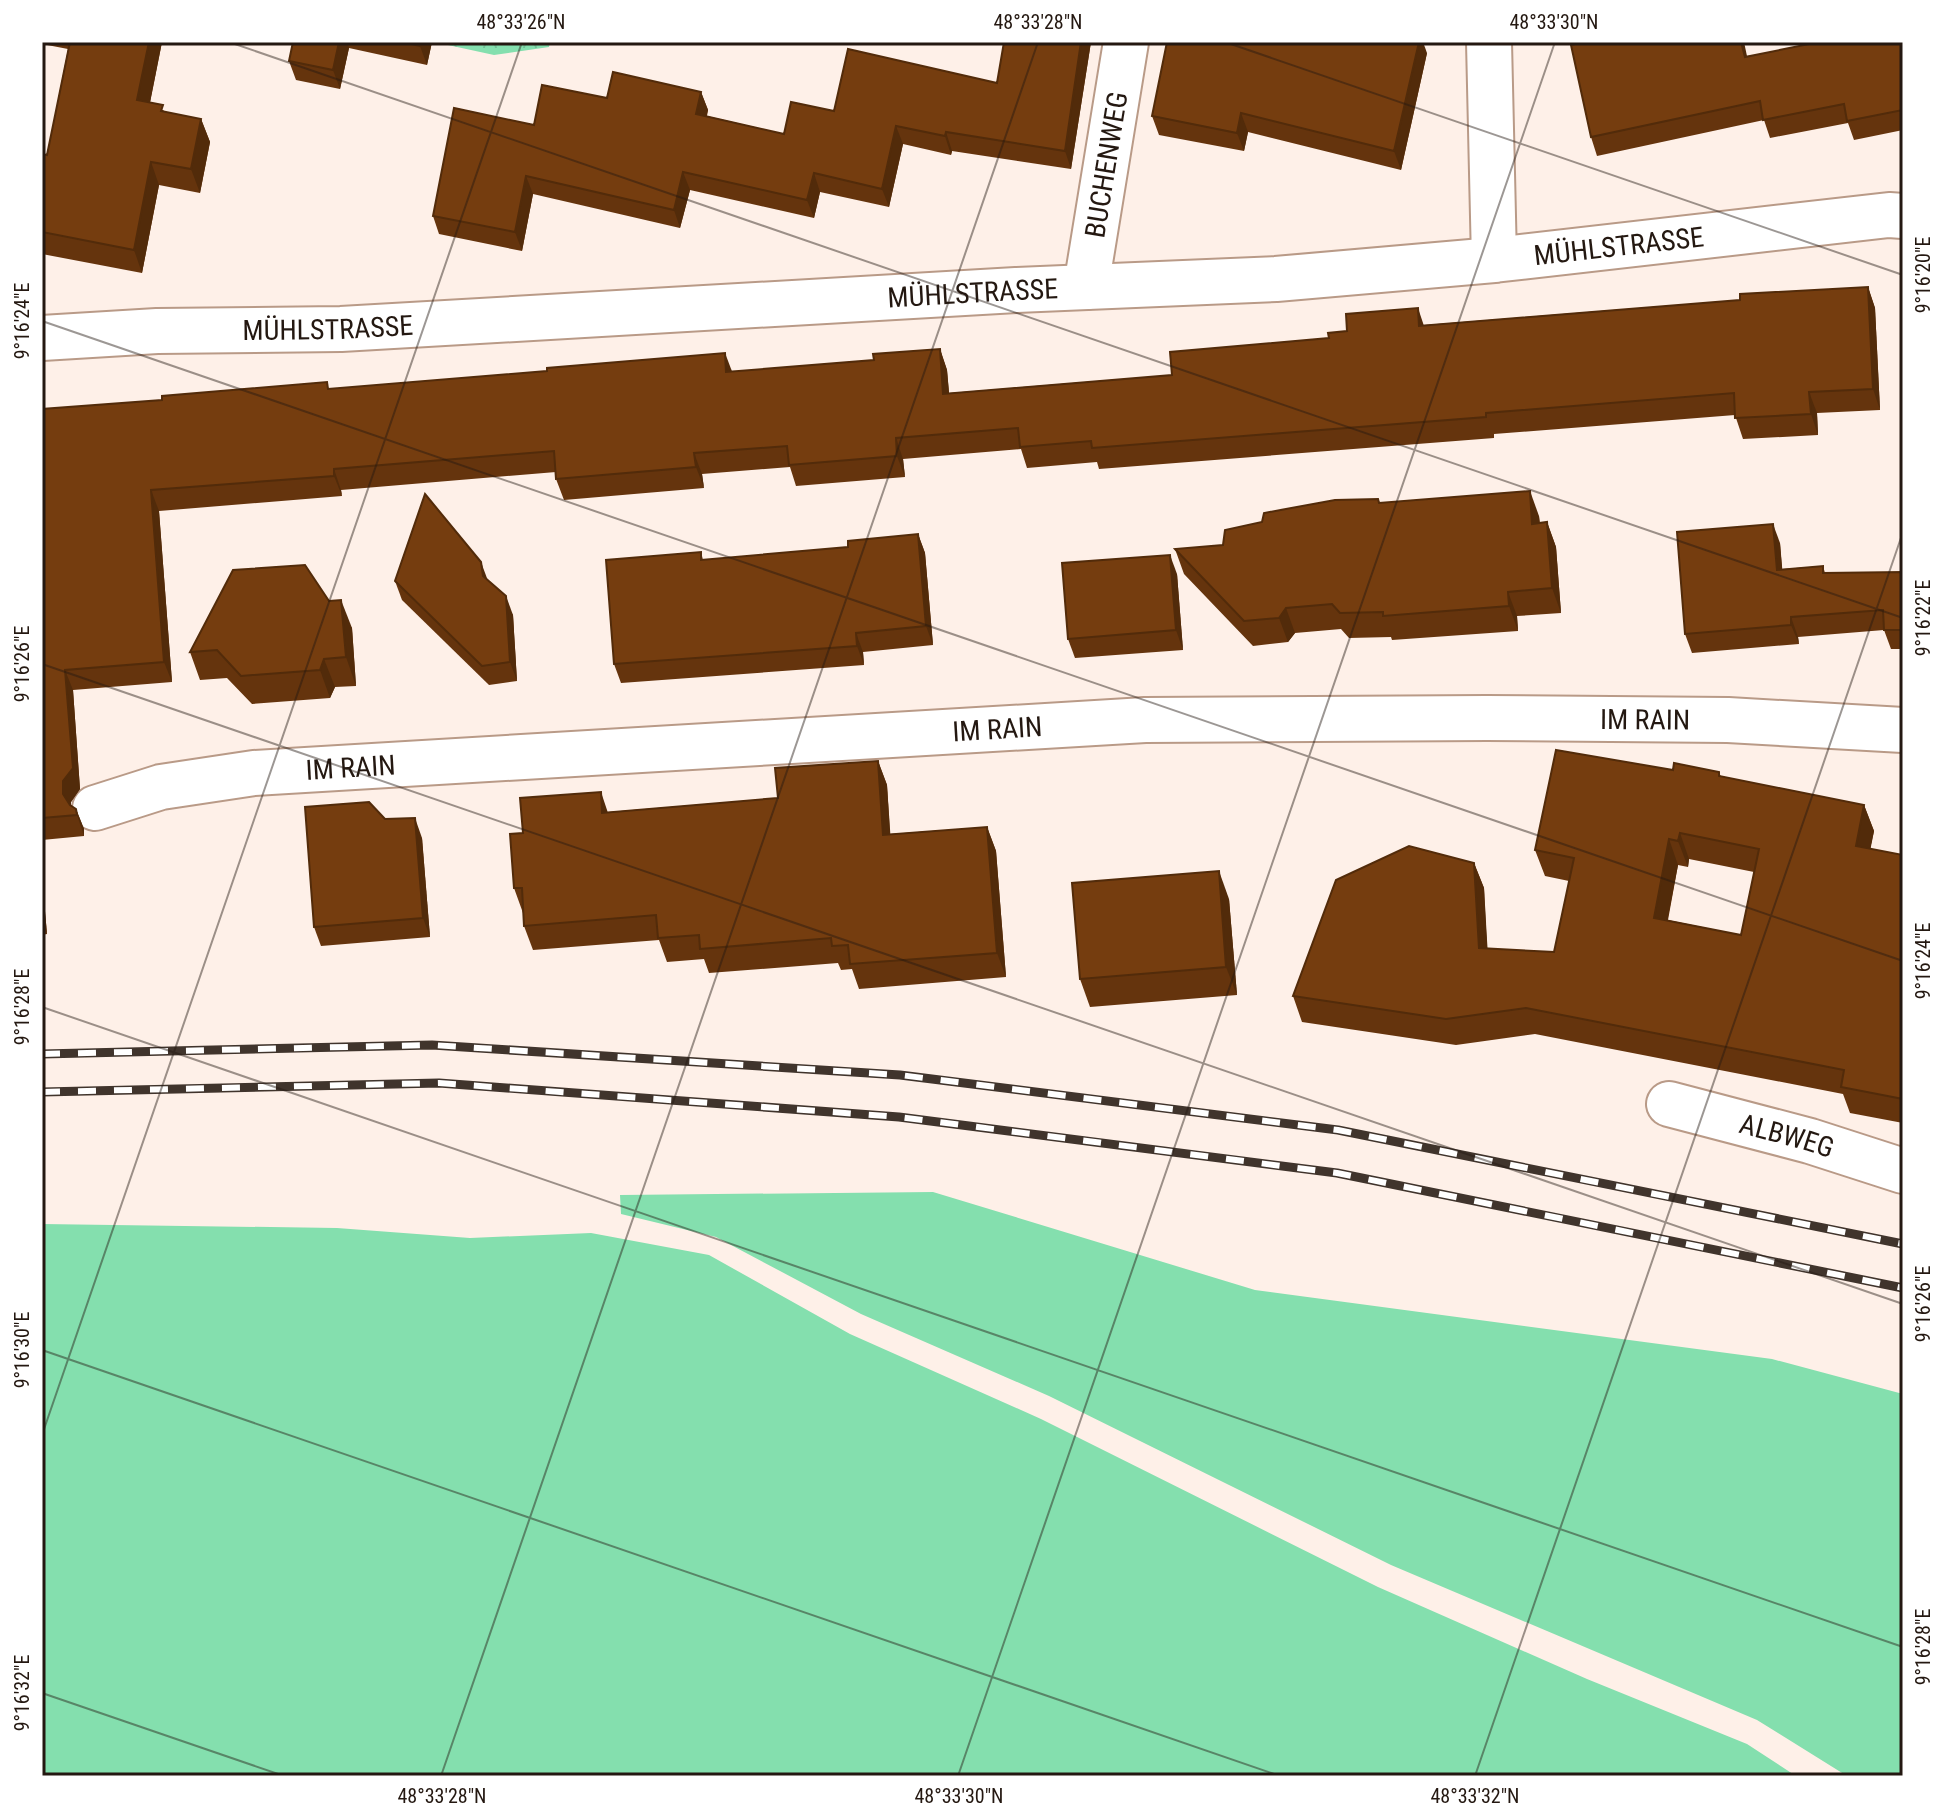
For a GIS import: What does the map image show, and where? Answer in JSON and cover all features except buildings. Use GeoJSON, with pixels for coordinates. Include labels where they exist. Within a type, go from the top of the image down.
{"type":"FeatureCollection","features":[{"type":"Feature","properties":{"kind":"street","name":"BUCHENWEG"},"geometry":{"type":"LineString","coordinates":[[1086,287],[1126,42]]}},
{"type":"Feature","properties":{"kind":"street"},"geometry":{"type":"LineString","coordinates":[[1489,42],[1494,260]]}},
{"type":"Feature","properties":{"kind":"street","name":"MÜHLSTRASSE"},"geometry":{"type":"LineString","coordinates":[[42,338],[157,331],[341,329],[1276,279],[1494,260],[1889,215],[1903,216]]}},
{"type":"Feature","properties":{"kind":"street","name":"IM RAIN"},"geometry":{"type":"LineString","coordinates":[[95,808],[161,787],[254,773],[1145,720],[1728,720],[1903,730]]}},
{"type":"Feature","properties":{"kind":"street","name":"ALBWEG"},"geometry":{"type":"LineString","coordinates":[[1669,1104],[1810,1141],[1903,1171]]}},
{"type":"Feature","properties":{"kind":"green space"},"geometry":{"type":"Polygon","coordinates":[[[434,42],[550,42],[549,47],[494,55],[434,42]]]}},
{"type":"Feature","properties":{"kind":"green space"},"geometry":{"type":"Polygon","coordinates":[[[933,1192],[1255,1290],[1772,1359],[1903,1394],[1903,1776],[1847,1776],[1757,1720],[1391,1565],[1049,1396],[861,1314],[716,1237],[621,1214],[620,1195],[933,1192]]]}},
{"type":"Feature","properties":{"kind":"green space"},"geometry":{"type":"Polygon","coordinates":[[[42,1224],[337,1228],[470,1238],[591,1233],[709,1255],[850,1334],[1041,1419],[1378,1587],[1587,1679],[1747,1744],[1796,1776],[42,1776],[42,1224]]]}},
{"type":"Feature","properties":{"kind":"railway"},"geometry":{"type":"LineString","coordinates":[[42,1054],[432,1045],[900,1075],[1338,1130],[1903,1244]]}},
{"type":"Feature","properties":{"kind":"railway"},"geometry":{"type":"LineString","coordinates":[[42,1092],[439,1083],[899,1117],[1337,1173],[1903,1288]]}}]}
